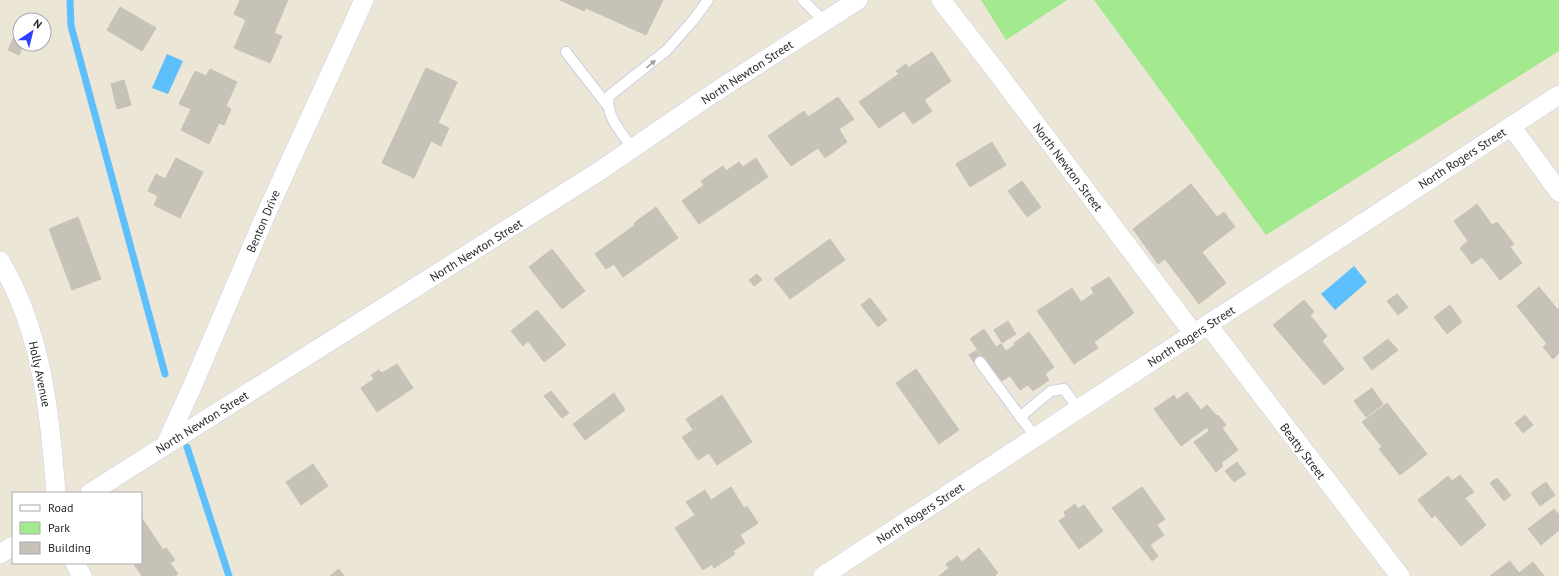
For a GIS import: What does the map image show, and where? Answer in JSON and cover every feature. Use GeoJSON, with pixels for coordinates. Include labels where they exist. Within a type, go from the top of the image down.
{"type":"FeatureCollection","features":[{"type":"Feature","properties":{"kind":"street","name":"Benton Drive"},"geometry":{"type":"LineString","coordinates":[[166,444],[266,214],[364,0]]}},
{"type":"Feature","properties":{"kind":"street","name":"North Newton Street"},"geometry":{"type":"LineString","coordinates":[[92,492],[598,172],[712,94],[858,0]]}},
{"type":"Feature","properties":{"kind":"street","name":"North Newton Street"},"geometry":{"type":"LineString","coordinates":[[941,0],[1201,330]]}},
{"type":"Feature","properties":{"kind":"street","name":"North Rogers Street"},"geometry":{"type":"LineString","coordinates":[[823,576],[1559,95]]}},
{"type":"Feature","properties":{"kind":"street"},"geometry":{"type":"LineString","coordinates":[[1511,126],[1559,192]]}},
{"type":"Feature","properties":{"kind":"street","name":"Holly Avenue"},"geometry":{"type":"LineString","coordinates":[[0,261],[25,311],[38,358],[49,415],[56,492]]}},
{"type":"Feature","properties":{"kind":"street","name":"Beatty Street"},"geometry":{"type":"LineString","coordinates":[[1201,330],[1400,576]]}},
{"type":"Feature","properties":{"kind":"street"},"geometry":{"type":"LineString","coordinates":[[0,554],[12,547]]}},
{"type":"Feature","properties":{"kind":"street"},"geometry":{"type":"LineString","coordinates":[[76,564],[82,576]]}},
{"type":"Feature","properties":{"kind":"lane"},"geometry":{"type":"LineString","coordinates":[[607,105],[609,96],[667,50],[708,0]]}},
{"type":"Feature","properties":{"kind":"lane"},"geometry":{"type":"LineString","coordinates":[[803,0],[824,22]]}},
{"type":"Feature","properties":{"kind":"lane"},"geometry":{"type":"LineString","coordinates":[[566,52],[607,105],[610,115],[633,149]]}},
{"type":"Feature","properties":{"kind":"lane"},"geometry":{"type":"LineString","coordinates":[[980,362],[1036,438]]}},
{"type":"Feature","properties":{"kind":"lane"},"geometry":{"type":"LineString","coordinates":[[1020,417],[1051,391],[1064,389],[1079,410]]}},
{"type":"Feature","properties":{"kind":"green space"},"geometry":{"type":"Polygon","coordinates":[[[981,0],[1067,0],[1006,40],[981,0]]]}},
{"type":"Feature","properties":{"kind":"green space"},"geometry":{"type":"Polygon","coordinates":[[[1094,0],[1559,0],[1559,51],[1266,235],[1094,0]]]}},
{"type":"Feature","properties":{"kind":"water"},"geometry":{"type":"Polygon","coordinates":[[[167,54],[183,61],[168,94],[152,88],[167,54]]]}},
{"type":"Feature","properties":{"kind":"water"},"geometry":{"type":"Polygon","coordinates":[[[1354,266],[1367,282],[1335,310],[1321,294],[1354,266]]]}},
{"type":"Feature","properties":{"kind":"building"},"geometry":{"type":"Polygon","coordinates":[[[240,0],[288,0],[274,33],[282,36],[270,63],[234,48],[246,20],[234,14],[240,0]]]}},
{"type":"Feature","properties":{"kind":"building"},"geometry":{"type":"Polygon","coordinates":[[[560,0],[663,0],[646,35],[586,8],[584,11],[560,0]]]}},
{"type":"Feature","properties":{"kind":"building"},"geometry":{"type":"Polygon","coordinates":[[[120,7],[156,28],[142,51],[107,30],[120,7]]]}},
{"type":"Feature","properties":{"kind":"building"},"geometry":{"type":"Polygon","coordinates":[[[12,41],[12,52],[8,50],[12,41]]]}},
{"type":"Feature","properties":{"kind":"building"},"geometry":{"type":"Polygon","coordinates":[[[12,52],[20,52],[19,55],[12,52]]]}},
{"type":"Feature","properties":{"kind":"building"},"geometry":{"type":"Polygon","coordinates":[[[932,52],[951,81],[924,100],[932,111],[913,124],[904,111],[879,128],[859,102],[899,74],[896,71],[906,64],[908,68],[932,52]]]}},
{"type":"Feature","properties":{"kind":"building"},"geometry":{"type":"Polygon","coordinates":[[[426,68],[457,82],[438,123],[449,128],[441,146],[431,141],[414,178],[382,163],[426,68]]]}},
{"type":"Feature","properties":{"kind":"building"},"geometry":{"type":"Polygon","coordinates":[[[210,69],[237,82],[226,106],[231,109],[224,125],[219,123],[209,144],[181,130],[191,109],[179,104],[195,71],[206,76],[210,69]]]}},
{"type":"Feature","properties":{"kind":"building"},"geometry":{"type":"Polygon","coordinates":[[[124,80],[131,105],[117,109],[111,84],[124,80]]]}},
{"type":"Feature","properties":{"kind":"building"},"geometry":{"type":"Polygon","coordinates":[[[838,97],[854,119],[839,129],[847,142],[825,158],[818,148],[791,166],[768,136],[804,111],[808,117],[838,97]]]}},
{"type":"Feature","properties":{"kind":"building"},"geometry":{"type":"Polygon","coordinates":[[[992,142],[1006,165],[970,187],[956,164],[992,142]]]}},
{"type":"Feature","properties":{"kind":"building"},"geometry":{"type":"Polygon","coordinates":[[[176,158],[203,172],[180,218],[154,205],[158,196],[148,191],[156,174],[165,179],[176,158]]]}},
{"type":"Feature","properties":{"kind":"building"},"geometry":{"type":"Polygon","coordinates":[[[756,158],[768,177],[699,224],[682,201],[704,185],[701,181],[723,166],[726,171],[739,162],[743,167],[756,158]]]}},
{"type":"Feature","properties":{"kind":"building"},"geometry":{"type":"Polygon","coordinates":[[[1022,181],[1041,207],[1027,217],[1008,191],[1022,181]]]}},
{"type":"Feature","properties":{"kind":"building"},"geometry":{"type":"Polygon","coordinates":[[[1191,184],[1217,217],[1224,212],[1235,227],[1202,252],[1226,283],[1199,304],[1165,259],[1158,264],[1133,229],[1191,184]]]}},
{"type":"Feature","properties":{"kind":"building"},"geometry":{"type":"Polygon","coordinates":[[[1477,204],[1492,225],[1497,222],[1514,244],[1510,247],[1522,263],[1500,280],[1482,257],[1472,264],[1460,248],[1468,241],[1454,221],[1477,204]]]}},
{"type":"Feature","properties":{"kind":"building"},"geometry":{"type":"Polygon","coordinates":[[[656,207],[678,238],[623,277],[614,264],[606,269],[595,254],[635,225],[634,223],[656,207]]]}},
{"type":"Feature","properties":{"kind":"building"},"geometry":{"type":"Polygon","coordinates":[[[78,217],[101,279],[72,290],[49,229],[78,217]]]}},
{"type":"Feature","properties":{"kind":"building"},"geometry":{"type":"Polygon","coordinates":[[[830,239],[845,260],[790,299],[774,279],[830,239]]]}},
{"type":"Feature","properties":{"kind":"building"},"geometry":{"type":"Polygon","coordinates":[[[552,249],[585,291],[562,309],[529,267],[552,249]]]}},
{"type":"Feature","properties":{"kind":"building"},"geometry":{"type":"Polygon","coordinates":[[[757,274],[762,280],[754,286],[749,280],[757,274]]]}},
{"type":"Feature","properties":{"kind":"building"},"geometry":{"type":"Polygon","coordinates":[[[1109,277],[1134,313],[1094,342],[1098,348],[1074,364],[1037,311],[1072,288],[1081,302],[1094,293],[1091,288],[1109,277]]]}},
{"type":"Feature","properties":{"kind":"building"},"geometry":{"type":"Polygon","coordinates":[[[1539,287],[1558,310],[1559,308],[1559,353],[1553,359],[1543,347],[1547,344],[1517,306],[1539,287]]]}},
{"type":"Feature","properties":{"kind":"building"},"geometry":{"type":"Polygon","coordinates":[[[1397,294],[1408,307],[1398,315],[1387,301],[1397,294]]]}},
{"type":"Feature","properties":{"kind":"building"},"geometry":{"type":"Polygon","coordinates":[[[870,298],[887,320],[878,327],[861,305],[870,298]]]}},
{"type":"Feature","properties":{"kind":"building"},"geometry":{"type":"Polygon","coordinates":[[[1304,300],[1314,312],[1310,315],[1327,336],[1322,341],[1344,369],[1324,385],[1273,325],[1304,300]]]}},
{"type":"Feature","properties":{"kind":"building"},"geometry":{"type":"Polygon","coordinates":[[[1450,305],[1462,322],[1447,334],[1434,317],[1450,305]]]}},
{"type":"Feature","properties":{"kind":"building"},"geometry":{"type":"Polygon","coordinates":[[[537,310],[566,345],[544,362],[528,341],[523,346],[511,331],[537,310]]]}},
{"type":"Feature","properties":{"kind":"building"},"geometry":{"type":"Polygon","coordinates":[[[1008,321],[1016,334],[1002,343],[994,330],[1008,321]]]}},
{"type":"Feature","properties":{"kind":"building"},"geometry":{"type":"Polygon","coordinates":[[[984,329],[996,347],[1001,344],[1006,351],[1029,332],[1054,367],[1045,374],[1049,380],[1033,391],[1028,385],[1020,390],[1010,376],[1001,381],[970,339],[984,329]]]}},
{"type":"Feature","properties":{"kind":"building"},"geometry":{"type":"Polygon","coordinates":[[[1388,339],[1398,350],[1372,370],[1363,358],[1388,339]]]}},
{"type":"Feature","properties":{"kind":"building"},"geometry":{"type":"Polygon","coordinates":[[[977,350],[983,359],[975,364],[969,355],[977,350]]]}},
{"type":"Feature","properties":{"kind":"building"},"geometry":{"type":"Polygon","coordinates":[[[397,364],[413,388],[377,412],[361,388],[374,379],[371,375],[379,370],[382,373],[397,364]]]}},
{"type":"Feature","properties":{"kind":"building"},"geometry":{"type":"Polygon","coordinates":[[[916,369],[959,430],[939,444],[896,383],[916,369]]]}},
{"type":"Feature","properties":{"kind":"building"},"geometry":{"type":"Polygon","coordinates":[[[1372,388],[1383,404],[1366,417],[1354,401],[1372,388]]]}},
{"type":"Feature","properties":{"kind":"building"},"geometry":{"type":"Polygon","coordinates":[[[551,391],[569,413],[562,418],[544,396],[551,391]]]}},
{"type":"Feature","properties":{"kind":"building"},"geometry":{"type":"Polygon","coordinates":[[[1187,392],[1201,410],[1207,405],[1217,416],[1218,415],[1226,425],[1222,428],[1238,450],[1221,463],[1223,466],[1216,472],[1194,442],[1209,431],[1207,427],[1181,446],[1154,409],[1174,395],[1177,400],[1187,392]]]}},
{"type":"Feature","properties":{"kind":"building"},"geometry":{"type":"Polygon","coordinates":[[[614,393],[625,410],[585,440],[573,424],[614,393]]]}},
{"type":"Feature","properties":{"kind":"building"},"geometry":{"type":"Polygon","coordinates":[[[722,395],[752,442],[717,465],[709,453],[698,460],[682,437],[693,430],[686,419],[722,395]]]}},
{"type":"Feature","properties":{"kind":"building"},"geometry":{"type":"Polygon","coordinates":[[[1387,403],[1427,454],[1400,475],[1379,449],[1382,447],[1362,422],[1387,403]]]}},
{"type":"Feature","properties":{"kind":"building"},"geometry":{"type":"Polygon","coordinates":[[[1525,415],[1533,425],[1523,433],[1515,423],[1525,415]]]}},
{"type":"Feature","properties":{"kind":"building"},"geometry":{"type":"Polygon","coordinates":[[[1237,462],[1246,474],[1234,482],[1225,471],[1237,462]]]}},
{"type":"Feature","properties":{"kind":"building"},"geometry":{"type":"Polygon","coordinates":[[[313,464],[328,486],[301,505],[286,482],[313,464]]]}},
{"type":"Feature","properties":{"kind":"building"},"geometry":{"type":"Polygon","coordinates":[[[1460,475],[1474,492],[1465,498],[1486,525],[1461,546],[1435,515],[1432,518],[1418,500],[1448,476],[1452,481],[1460,475]]]}},
{"type":"Feature","properties":{"kind":"building"},"geometry":{"type":"Polygon","coordinates":[[[1497,478],[1511,495],[1504,501],[1490,483],[1497,478]]]}},
{"type":"Feature","properties":{"kind":"building"},"geometry":{"type":"Polygon","coordinates":[[[1546,482],[1555,495],[1540,506],[1531,493],[1546,482]]]}},
{"type":"Feature","properties":{"kind":"building"},"geometry":{"type":"Polygon","coordinates":[[[731,487],[744,508],[747,506],[758,523],[740,535],[745,543],[733,551],[735,554],[714,568],[712,564],[703,570],[675,528],[695,515],[686,502],[705,490],[711,500],[731,487]]]}},
{"type":"Feature","properties":{"kind":"building"},"geometry":{"type":"Polygon","coordinates":[[[1142,487],[1165,519],[1157,525],[1164,535],[1150,545],[1158,556],[1152,561],[1112,508],[1142,487]]]}},
{"type":"Feature","properties":{"kind":"building"},"geometry":{"type":"Polygon","coordinates":[[[1075,504],[1078,509],[1084,505],[1103,531],[1079,549],[1059,521],[1066,516],[1064,512],[1075,504]]]}},
{"type":"Feature","properties":{"kind":"building"},"geometry":{"type":"Polygon","coordinates":[[[1554,509],[1559,515],[1559,530],[1541,545],[1528,529],[1554,509]]]}},
{"type":"Feature","properties":{"kind":"building"},"geometry":{"type":"Polygon","coordinates":[[[142,518],[163,550],[166,548],[175,560],[170,563],[178,574],[175,576],[142,576],[134,564],[142,564],[142,518]]]}},
{"type":"Feature","properties":{"kind":"building"},"geometry":{"type":"Polygon","coordinates":[[[979,548],[998,573],[995,576],[939,576],[949,568],[946,564],[957,556],[962,562],[979,548]]]}},
{"type":"Feature","properties":{"kind":"building"},"geometry":{"type":"Polygon","coordinates":[[[1510,561],[1519,573],[1533,562],[1544,576],[1490,576],[1510,561]]]}},
{"type":"Feature","properties":{"kind":"building"},"geometry":{"type":"Polygon","coordinates":[[[339,569],[344,576],[330,576],[339,569]]]}},
{"type":"Feature","properties":{"kind":"waterway"},"geometry":{"type":"LineString","coordinates":[[70,0],[71,26],[165,374]]}},
{"type":"Feature","properties":{"kind":"waterway"},"geometry":{"type":"LineString","coordinates":[[187,447],[229,576]]}}]}
